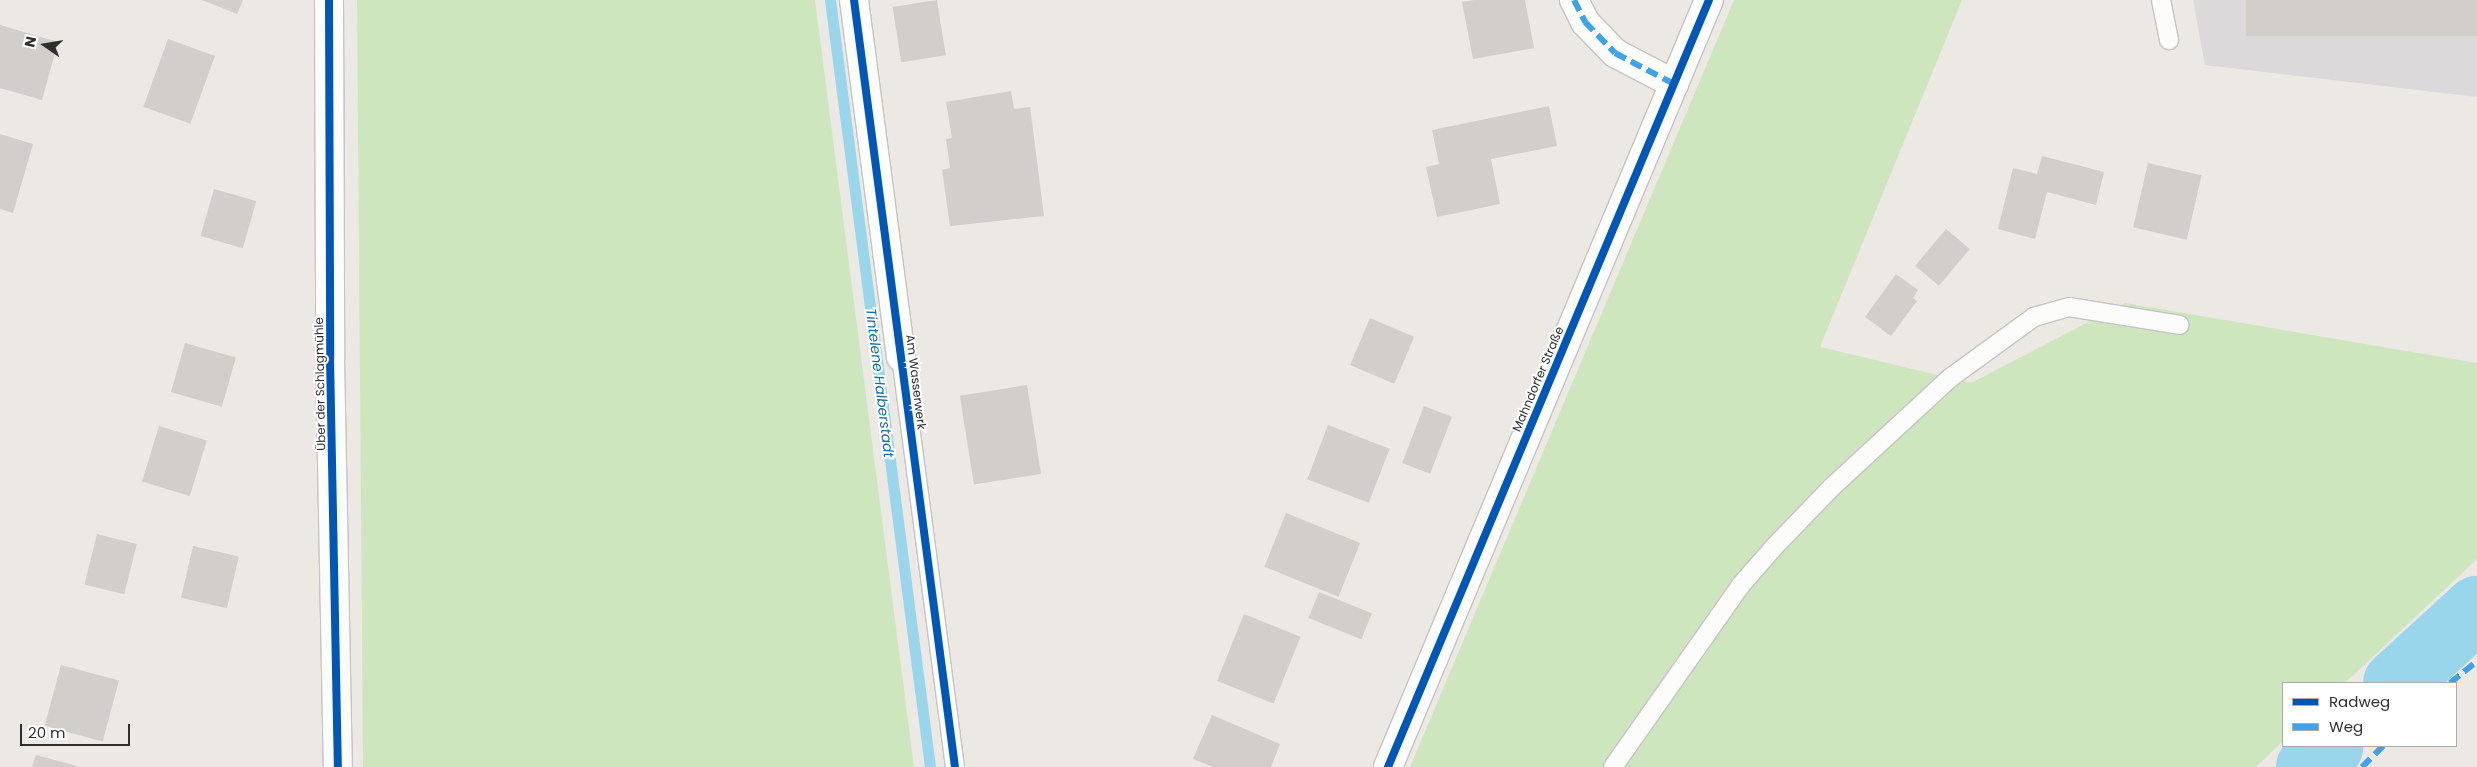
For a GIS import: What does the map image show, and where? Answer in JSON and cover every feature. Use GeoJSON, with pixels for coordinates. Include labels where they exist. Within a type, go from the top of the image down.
{"type":"FeatureCollection","features":[{"type":"Feature","properties":{"kind":"street","name":"Über der Schlagmühle"},"geometry":{"type":"LineString","coordinates":[[329,0],[330,358],[338,767]]}},
{"type":"Feature","properties":{"kind":"street","name":"Am Wasserwerk"},"geometry":{"type":"LineString","coordinates":[[854,0],[901,357]]}},
{"type":"Feature","properties":{"kind":"street"},"geometry":{"type":"LineString","coordinates":[[1574,0],[1585,22],[1615,52],[1674,84]]}},
{"type":"Feature","properties":{"kind":"street","name":"Mahndorfer Straße"},"geometry":{"type":"LineString","coordinates":[[1388,767],[1709,0]]}},
{"type":"Feature","properties":{"kind":"lane"},"geometry":{"type":"LineString","coordinates":[[2161,0],[2168,40]]}},
{"type":"Feature","properties":{"kind":"lane"},"geometry":{"type":"LineString","coordinates":[[1614,767],[1740,586],[1775,546],[1832,487],[1950,378],[2034,317],[2068,307],[2180,325]]}},
{"type":"Feature","properties":{"kind":"lane","name":"Am Wasserwerk"},"geometry":{"type":"LineString","coordinates":[[901,357],[955,767]]}},
{"type":"Feature","properties":{"kind":"shaded area"},"geometry":{"type":"Polygon","coordinates":[[[2193,0],[2477,0],[2477,97],[2205,65],[2193,0]]]}},
{"type":"Feature","properties":{"kind":"green space"},"geometry":{"type":"Polygon","coordinates":[[[357,0],[815,0],[914,767],[363,767],[357,0]]]}},
{"type":"Feature","properties":{"kind":"green space"},"geometry":{"type":"Polygon","coordinates":[[[1734,0],[1962,0],[1820,347],[1971,383],[2125,303],[2477,363],[2477,559],[2346,682],[2282,682],[2282,742],[2256,767],[1410,767],[1734,0]]]}},
{"type":"Feature","properties":{"kind":"building"},"geometry":{"type":"Polygon","coordinates":[[[202,0],[243,0],[237,14],[202,0]]]}},
{"type":"Feature","properties":{"kind":"building"},"geometry":{"type":"Polygon","coordinates":[[[937,0],[946,55],[901,62],[893,7],[937,0]]]}},
{"type":"Feature","properties":{"kind":"building"},"geometry":{"type":"Polygon","coordinates":[[[1474,0],[1525,0],[1534,48],[1473,59],[1462,2],[1474,0]]]}},
{"type":"Feature","properties":{"kind":"building"},"geometry":{"type":"Polygon","coordinates":[[[2246,0],[2477,0],[2477,36],[2246,36],[2246,0]]]}},
{"type":"Feature","properties":{"kind":"building"},"geometry":{"type":"Polygon","coordinates":[[[0,25],[58,42],[42,100],[0,88],[0,25]]]}},
{"type":"Feature","properties":{"kind":"building"},"geometry":{"type":"Polygon","coordinates":[[[168,39],[215,56],[190,124],[143,107],[168,39]]]}},
{"type":"Feature","properties":{"kind":"building"},"geometry":{"type":"Polygon","coordinates":[[[1011,91],[1014,109],[1030,107],[1044,216],[950,226],[942,170],[950,168],[946,139],[952,138],[946,102],[1011,91]]]}},
{"type":"Feature","properties":{"kind":"building"},"geometry":{"type":"Polygon","coordinates":[[[1549,106],[1557,146],[1491,159],[1500,204],[1437,217],[1426,167],[1439,164],[1432,130],[1549,106]]]}},
{"type":"Feature","properties":{"kind":"building"},"geometry":{"type":"Polygon","coordinates":[[[0,134],[33,144],[13,213],[0,209],[0,134]]]}},
{"type":"Feature","properties":{"kind":"building"},"geometry":{"type":"Polygon","coordinates":[[[2042,156],[2104,172],[2096,205],[2047,192],[2035,239],[1998,229],[2013,168],[2037,174],[2042,156]]]}},
{"type":"Feature","properties":{"kind":"building"},"geometry":{"type":"Polygon","coordinates":[[[2148,163],[2202,175],[2187,240],[2133,227],[2148,163]]]}},
{"type":"Feature","properties":{"kind":"building"},"geometry":{"type":"Polygon","coordinates":[[[214,189],[256,201],[243,248],[200,236],[214,189]]]}},
{"type":"Feature","properties":{"kind":"building"},"geometry":{"type":"Polygon","coordinates":[[[1946,229],[1970,249],[1939,286],[1915,266],[1946,229]]]}},
{"type":"Feature","properties":{"kind":"building"},"geometry":{"type":"Polygon","coordinates":[[[1896,274],[1918,290],[1913,298],[1917,301],[1891,336],[1865,317],[1896,274]]]}},
{"type":"Feature","properties":{"kind":"building"},"geometry":{"type":"Polygon","coordinates":[[[1370,318],[1414,337],[1394,384],[1350,365],[1370,318]]]}},
{"type":"Feature","properties":{"kind":"building"},"geometry":{"type":"Polygon","coordinates":[[[185,343],[236,358],[222,407],[171,392],[185,343]]]}},
{"type":"Feature","properties":{"kind":"building"},"geometry":{"type":"Polygon","coordinates":[[[1027,385],[1041,474],[974,485],[960,396],[1027,385]]]}},
{"type":"Feature","properties":{"kind":"building"},"geometry":{"type":"Polygon","coordinates":[[[1424,406],[1452,417],[1430,474],[1402,463],[1424,406]]]}},
{"type":"Feature","properties":{"kind":"building"},"geometry":{"type":"Polygon","coordinates":[[[1328,425],[1390,449],[1369,503],[1307,479],[1328,425]]]}},
{"type":"Feature","properties":{"kind":"building"},"geometry":{"type":"Polygon","coordinates":[[[159,426],[207,441],[190,496],[142,481],[159,426]]]}},
{"type":"Feature","properties":{"kind":"building"},"geometry":{"type":"Polygon","coordinates":[[[1286,513],[1360,543],[1338,597],[1264,567],[1286,513]]]}},
{"type":"Feature","properties":{"kind":"building"},"geometry":{"type":"Polygon","coordinates":[[[97,534],[137,544],[124,594],[84,584],[97,534]]]}},
{"type":"Feature","properties":{"kind":"building"},"geometry":{"type":"Polygon","coordinates":[[[193,546],[239,557],[227,608],[181,598],[193,546]]]}},
{"type":"Feature","properties":{"kind":"building"},"geometry":{"type":"Polygon","coordinates":[[[1319,592],[1372,613],[1361,639],[1309,618],[1319,592]]]}},
{"type":"Feature","properties":{"kind":"building"},"geometry":{"type":"Polygon","coordinates":[[[1244,614],[1301,637],[1274,704],[1217,681],[1244,614]]]}},
{"type":"Feature","properties":{"kind":"building"},"geometry":{"type":"Polygon","coordinates":[[[61,665],[119,681],[103,741],[45,726],[61,665]]]}},
{"type":"Feature","properties":{"kind":"building"},"geometry":{"type":"Polygon","coordinates":[[[1212,715],[1280,744],[1271,767],[1213,767],[1193,759],[1212,715]]]}},
{"type":"Feature","properties":{"kind":"building"},"geometry":{"type":"Polygon","coordinates":[[[36,755],[77,766],[77,767],[32,767],[36,755]]]}},
{"type":"Feature","properties":{"kind":"waterway","name":"Tintelene Halberstadt"},"geometry":{"type":"LineString","coordinates":[[830,0],[930,767]]}},
{"type":"Feature","properties":{"kind":"waterway"},"geometry":{"type":"LineString","coordinates":[[2397,682],[2477,609]]}},
{"type":"Feature","properties":{"kind":"waterway"},"geometry":{"type":"LineString","coordinates":[[2309,767],[2330,747]]}},
{"type":"Feature","properties":{"kind":"marked path"},"geometry":{"type":"LineString","coordinates":[[1574,0],[1585,22],[1615,53],[1674,84]]}},
{"type":"Feature","properties":{"kind":"marked path"},"geometry":{"type":"LineString","coordinates":[[2451,682],[2477,661]]}},
{"type":"Feature","properties":{"kind":"marked path"},"geometry":{"type":"LineString","coordinates":[[2362,767],[2382,747]]}},
{"type":"Feature","properties":{"kind":"cycle path"},"geometry":{"type":"LineString","coordinates":[[329,0],[330,358],[338,767]]}},
{"type":"Feature","properties":{"kind":"cycle path"},"geometry":{"type":"LineString","coordinates":[[854,0],[955,767]]}},
{"type":"Feature","properties":{"kind":"cycle path"},"geometry":{"type":"LineString","coordinates":[[1388,767],[1709,0]]}}]}
